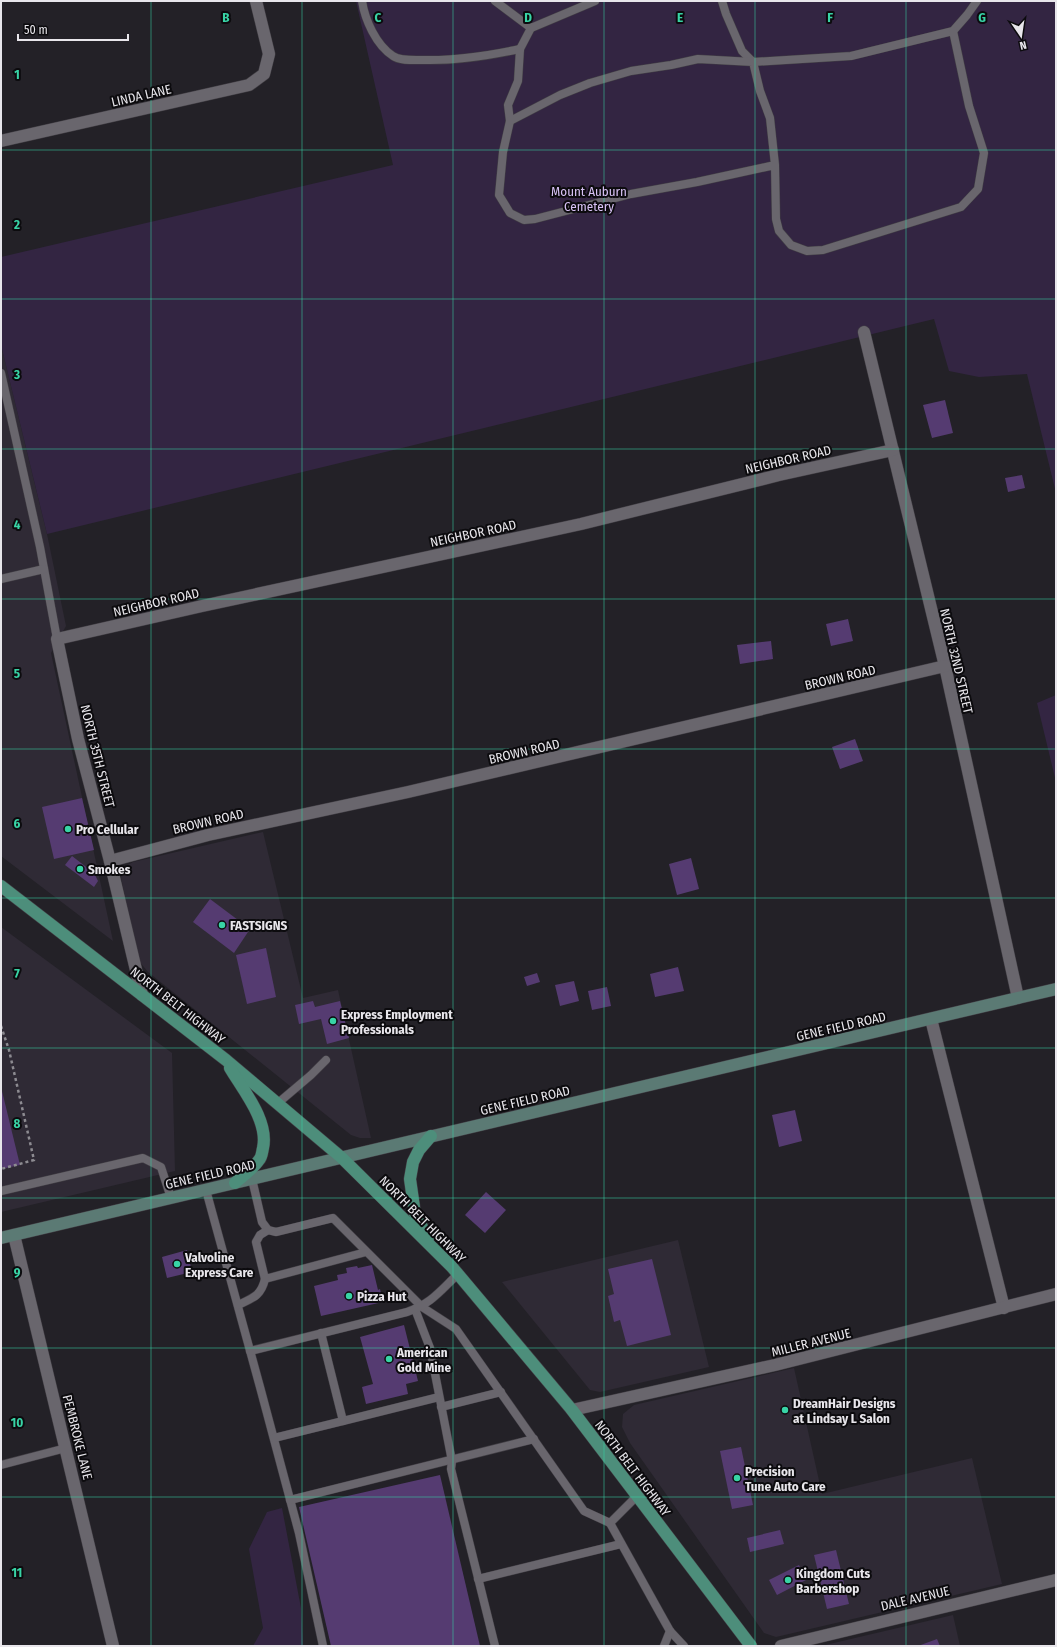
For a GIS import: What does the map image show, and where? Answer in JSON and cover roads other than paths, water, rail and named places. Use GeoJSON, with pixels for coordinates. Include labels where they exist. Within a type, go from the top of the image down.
{"type":"FeatureCollection","features":[{"type":"Feature","properties":{"kind":"main road","name":"NORTH BELT HIGHWAY"},"geometry":{"type":"LineString","coordinates":[[1,886],[226,1060],[278,1103],[342,1158],[434,1249],[458,1274],[572,1410],[751,1646]]}},
{"type":"Feature","properties":{"kind":"main road"},"geometry":{"type":"LineString","coordinates":[[226,1060],[255,1107],[262,1124],[264,1141],[261,1158],[235,1183]]}},
{"type":"Feature","properties":{"kind":"main road"},"geometry":{"type":"LineString","coordinates":[[431,1136],[418,1150],[413,1162],[410,1179],[415,1214],[434,1249]]}},
{"type":"Feature","properties":{"kind":"street","name":"LINDA LANE"},"geometry":{"type":"LineString","coordinates":[[1,141],[249,85],[264,74],[269,54],[256,1]]}},
{"type":"Feature","properties":{"kind":"street","name":"NORTH 32ND STREET"},"geometry":{"type":"LineString","coordinates":[[864,332],[945,666],[1018,998]]}},
{"type":"Feature","properties":{"kind":"street","name":"NEIGHBOR ROAD"},"geometry":{"type":"LineString","coordinates":[[57,639],[210,604],[581,524],[779,475],[893,450]]}},
{"type":"Feature","properties":{"kind":"street","name":"NORTH 35TH STREET"},"geometry":{"type":"LineString","coordinates":[[57,639],[78,740],[110,860],[142,995]]}},
{"type":"Feature","properties":{"kind":"street","name":"BROWN ROAD"},"geometry":{"type":"LineString","coordinates":[[110,860],[208,835],[408,792],[945,666]]}},
{"type":"Feature","properties":{"kind":"street","name":"GENE FIELD ROAD"},"geometry":{"type":"LineString","coordinates":[[1,1238],[1056,989]]}},
{"type":"Feature","properties":{"kind":"street"},"geometry":{"type":"LineString","coordinates":[[931,1019],[1004,1308]]}},
{"type":"Feature","properties":{"kind":"street","name":"PEMBROKE LANE"},"geometry":{"type":"LineString","coordinates":[[14,1235],[113,1646]]}},
{"type":"Feature","properties":{"kind":"street","name":"MILLER AVENUE"},"geometry":{"type":"LineString","coordinates":[[572,1410],[775,1366],[1056,1294]]}},
{"type":"Feature","properties":{"kind":"street","name":"DALE AVENUE"},"geometry":{"type":"LineString","coordinates":[[781,1646],[1056,1580]]}},
{"type":"Feature","properties":{"kind":"lane"},"geometry":{"type":"LineString","coordinates":[[362,1],[363,10],[373,35],[393,56],[410,60],[447,61],[479,58],[520,49]]}},
{"type":"Feature","properties":{"kind":"lane"},"geometry":{"type":"LineString","coordinates":[[495,1],[530,28]]}},
{"type":"Feature","properties":{"kind":"lane"},"geometry":{"type":"LineString","coordinates":[[595,1],[530,28],[520,49],[518,81],[508,105],[510,121],[503,152],[499,195],[510,213],[524,220],[535,219],[631,194],[698,182],[775,165]]}},
{"type":"Feature","properties":{"kind":"lane"},"geometry":{"type":"LineString","coordinates":[[722,1],[742,51],[753,62],[760,91],[770,118],[775,165],[776,219],[779,231],[791,245],[807,251],[824,250],[844,245],[894,227],[961,207],[978,189],[984,153],[969,106],[953,31]]}},
{"type":"Feature","properties":{"kind":"lane"},"geometry":{"type":"LineString","coordinates":[[510,121],[560,95],[590,83],[631,71],[698,59],[753,62],[850,56],[953,31],[977,1]]}},
{"type":"Feature","properties":{"kind":"lane"},"geometry":{"type":"LineString","coordinates":[[1,373],[44,569],[57,639]]}},
{"type":"Feature","properties":{"kind":"lane"},"geometry":{"type":"LineString","coordinates":[[1,579],[44,569]]}},
{"type":"Feature","properties":{"kind":"lane"},"geometry":{"type":"LineString","coordinates":[[278,1103],[326,1060]]}},
{"type":"Feature","properties":{"kind":"lane"},"geometry":{"type":"LineString","coordinates":[[1,1191],[143,1158],[161,1167],[171,1198]]}},
{"type":"Feature","properties":{"kind":"lane"},"geometry":{"type":"LineString","coordinates":[[252,1179],[262,1222],[268,1230],[276,1232],[333,1218],[418,1308],[456,1329],[584,1511],[610,1523],[670,1631],[684,1646]]}},
{"type":"Feature","properties":{"kind":"lane"},"geometry":{"type":"LineString","coordinates":[[206,1190],[290,1500],[323,1646]]}},
{"type":"Feature","properties":{"kind":"lane"},"geometry":{"type":"LineString","coordinates":[[238,1305],[254,1297],[263,1289],[265,1279],[256,1242],[260,1235],[268,1230]]}},
{"type":"Feature","properties":{"kind":"lane"},"geometry":{"type":"LineString","coordinates":[[265,1279],[366,1252]]}},
{"type":"Feature","properties":{"kind":"lane"},"geometry":{"type":"LineString","coordinates":[[250,1351],[418,1308],[430,1302],[458,1274]]}},
{"type":"Feature","properties":{"kind":"lane"},"geometry":{"type":"LineString","coordinates":[[418,1308],[430,1348],[452,1461],[451,1469],[494,1646]]}},
{"type":"Feature","properties":{"kind":"lane"},"geometry":{"type":"LineString","coordinates":[[321,1333],[343,1421]]}},
{"type":"Feature","properties":{"kind":"lane"},"geometry":{"type":"LineString","coordinates":[[441,1407],[501,1392]]}},
{"type":"Feature","properties":{"kind":"lane"},"geometry":{"type":"LineString","coordinates":[[274,1438],[439,1397]]}},
{"type":"Feature","properties":{"kind":"lane"},"geometry":{"type":"LineString","coordinates":[[290,1500],[452,1461],[534,1439]]}},
{"type":"Feature","properties":{"kind":"lane"},"geometry":{"type":"LineString","coordinates":[[1,1465],[66,1448]]}},
{"type":"Feature","properties":{"kind":"lane"},"geometry":{"type":"LineString","coordinates":[[610,1523],[637,1496]]}},
{"type":"Feature","properties":{"kind":"lane"},"geometry":{"type":"LineString","coordinates":[[478,1579],[621,1544]]}},
{"type":"Feature","properties":{"kind":"lane"},"geometry":{"type":"LineString","coordinates":[[664,1646],[670,1631]]}},
{"type":"Feature","properties":{"kind":"place","name":"Pro Cellular"},"geometry":{"type":"Point","coordinates":[68,829]}},
{"type":"Feature","properties":{"kind":"place","name":"Smokes"},"geometry":{"type":"Point","coordinates":[80,869]}},
{"type":"Feature","properties":{"kind":"place","name":"FASTSIGNS"},"geometry":{"type":"Point","coordinates":[222,925]}},
{"type":"Feature","properties":{"kind":"place","name":"Express Employment Professionals"},"geometry":{"type":"Point","coordinates":[333,1021]}},
{"type":"Feature","properties":{"kind":"place","name":"Valvoline Express Care"},"geometry":{"type":"Point","coordinates":[177,1264]}},
{"type":"Feature","properties":{"kind":"place","name":"Pizza Hut"},"geometry":{"type":"Point","coordinates":[349,1296]}},
{"type":"Feature","properties":{"kind":"place","name":"American Gold Mine"},"geometry":{"type":"Point","coordinates":[389,1359]}},
{"type":"Feature","properties":{"kind":"place","name":"DreamHair Designs at Lindsay L Salon"},"geometry":{"type":"Point","coordinates":[785,1410]}},
{"type":"Feature","properties":{"kind":"place","name":"Precision Tune Auto Care"},"geometry":{"type":"Point","coordinates":[737,1478]}},
{"type":"Feature","properties":{"kind":"place","name":"Kingdom Cuts Barbershop"},"geometry":{"type":"Point","coordinates":[788,1580]}},
{"type":"Feature","properties":{"kind":"park label","name":"Mount Auburn Cemetery"},"geometry":{"type":"Point","coordinates":[589,198]}}]}
